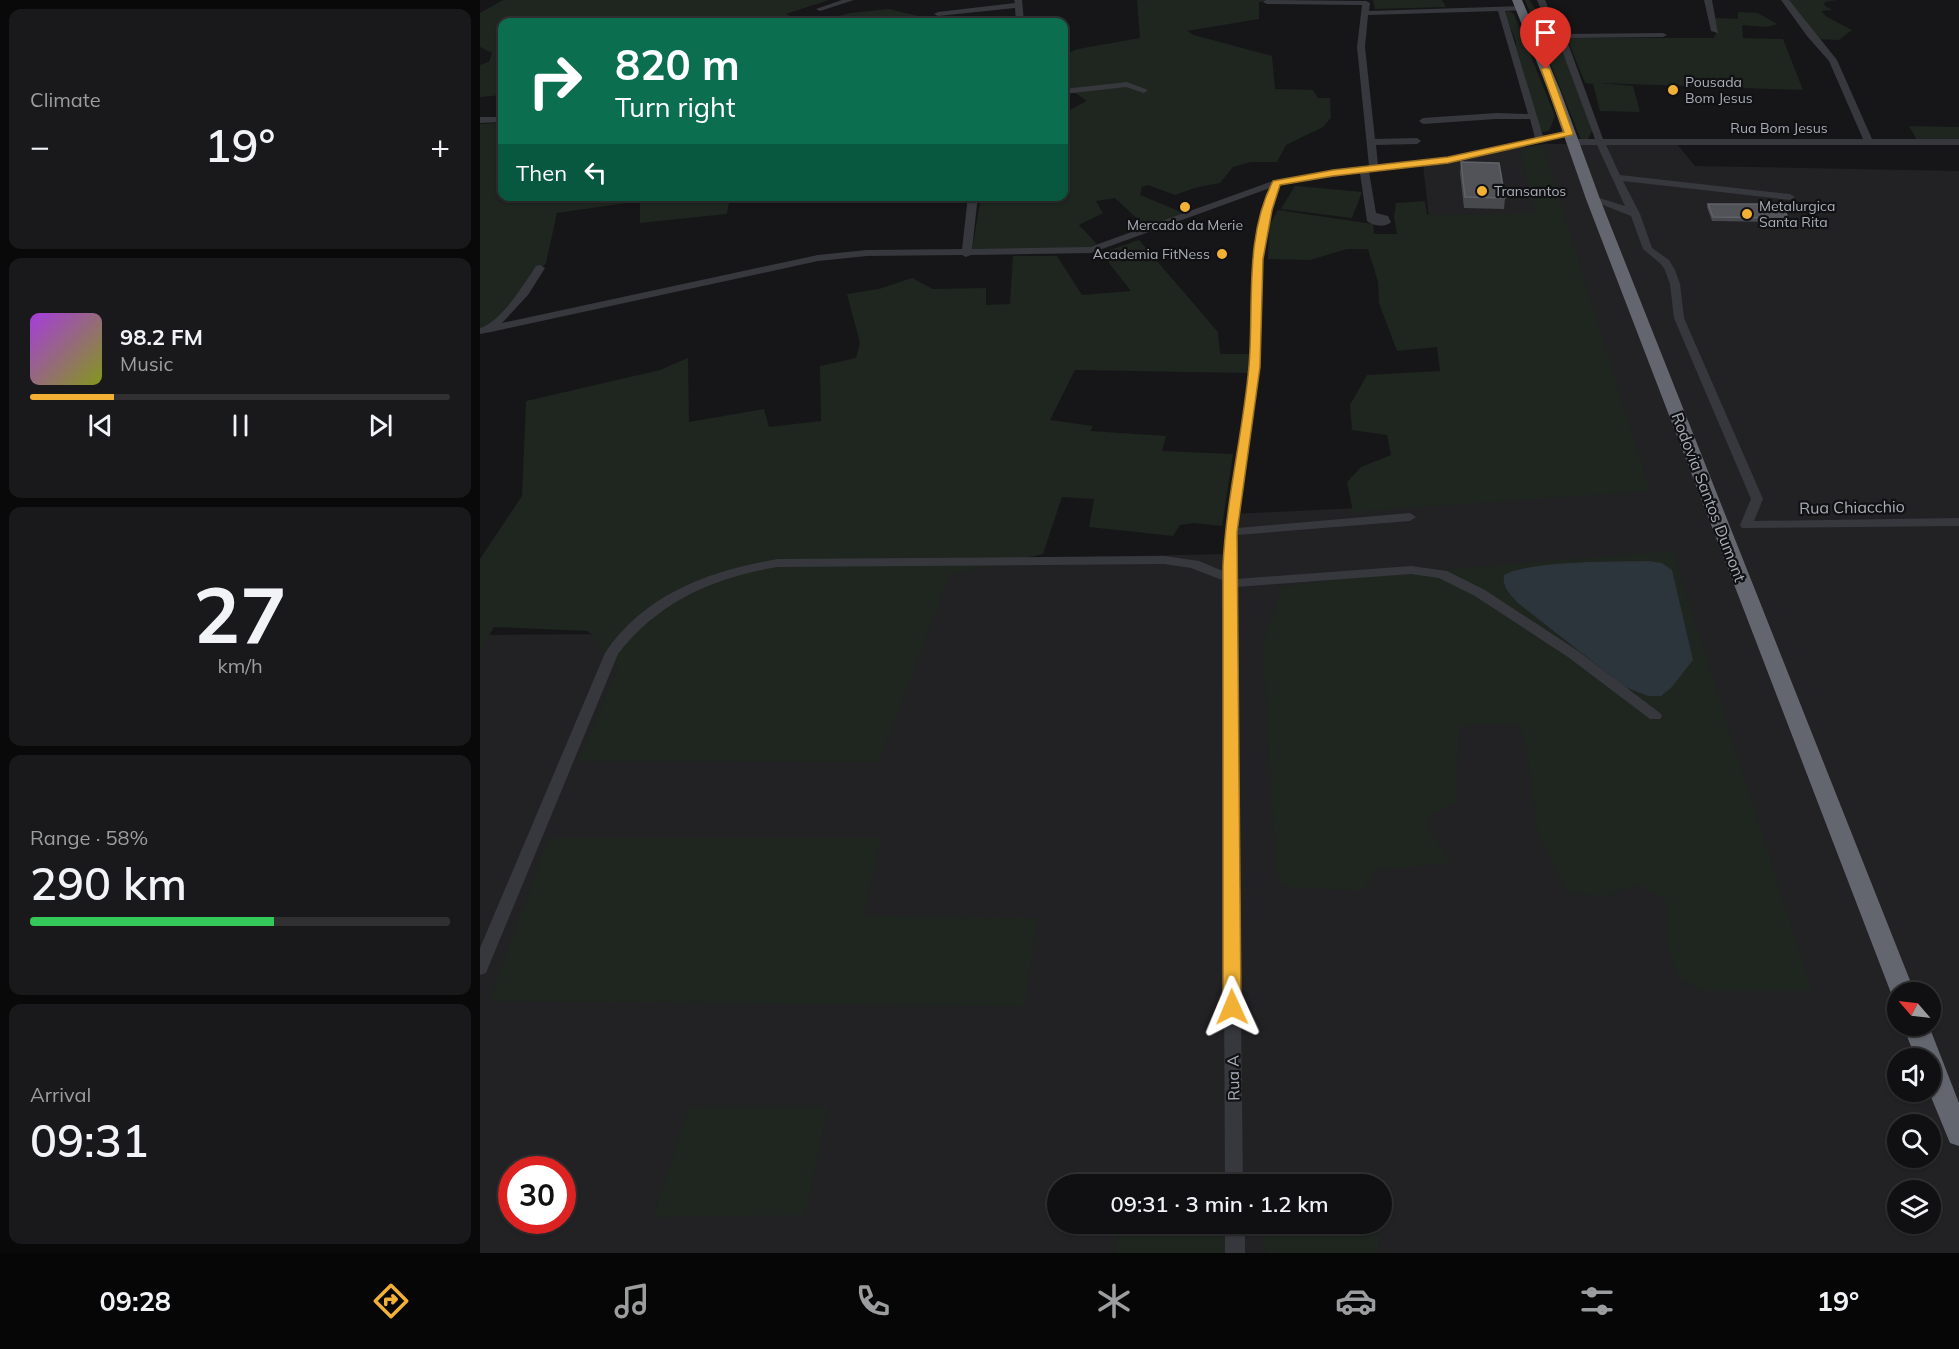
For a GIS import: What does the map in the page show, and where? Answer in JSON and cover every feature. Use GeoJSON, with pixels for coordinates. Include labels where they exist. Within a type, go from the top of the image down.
{"type":"FeatureCollection","features":[{"type":"Feature","properties":{"kind":"highway","name":"Rodovia Santos Dumont"},"geometry":{"type":"LineString","coordinates":[[1512,6],[1554,90],[1593,199],[1899,982]]}},
{"type":"Feature","properties":{"kind":"highway"},"geometry":{"type":"LineString","coordinates":[[1941,1089],[1959,1136]]}},
{"type":"Feature","properties":{"kind":"street"},"geometry":{"type":"LineString","coordinates":[[820,9],[850,0]]}},
{"type":"Feature","properties":{"kind":"street"},"geometry":{"type":"LineString","coordinates":[[1541,0],[1551,25],[1562,36],[1600,142],[1635,214]]}},
{"type":"Feature","properties":{"kind":"street"},"geometry":{"type":"LineString","coordinates":[[1708,0],[1715,31]]}},
{"type":"Feature","properties":{"kind":"street"},"geometry":{"type":"LineString","coordinates":[[1785,0],[1833,60],[1869,142]]}},
{"type":"Feature","properties":{"kind":"street"},"geometry":{"type":"LineString","coordinates":[[938,15],[1018,2],[1020,18]]}},
{"type":"Feature","properties":{"kind":"street"},"geometry":{"type":"LineString","coordinates":[[1267,2],[1366,3],[1367,13],[1361,47],[1370,142],[1371,215]]}},
{"type":"Feature","properties":{"kind":"street"},"geometry":{"type":"LineString","coordinates":[[1367,13],[1512,6],[1540,140]]}},
{"type":"Feature","properties":{"kind":"street"},"geometry":{"type":"LineString","coordinates":[[1562,36],[1663,35]]}},
{"type":"Feature","properties":{"kind":"street"},"geometry":{"type":"LineString","coordinates":[[1068,91],[1127,84],[1144,90]]}},
{"type":"Feature","properties":{"kind":"street"},"geometry":{"type":"LineString","coordinates":[[1423,121],[1496,116],[1534,117]]}},
{"type":"Feature","properties":{"kind":"street"},"geometry":{"type":"LineString","coordinates":[[480,120],[498,120]]}},
{"type":"Feature","properties":{"kind":"street","name":"Rua Bom Jesus"},"geometry":{"type":"LineString","coordinates":[[485,330],[818,258],[867,254],[1072,252],[1101,248],[1276,183],[1448,160],[1540,140],[1570,138],[1600,142],[1959,142]]}},
{"type":"Feature","properties":{"kind":"street"},"geometry":{"type":"LineString","coordinates":[[1370,142],[1417,141]]}},
{"type":"Feature","properties":{"kind":"street"},"geometry":{"type":"LineString","coordinates":[[1616,177],[1790,197]]}},
{"type":"Feature","properties":{"kind":"street","name":"Rua A"},"geometry":{"type":"LineString","coordinates":[[1234,1174],[1229,581],[1231,532],[1254,367],[1258,259],[1264,220],[1276,183]]}},
{"type":"Feature","properties":{"kind":"street"},"geometry":{"type":"LineString","coordinates":[[1593,199],[1635,214]]}},
{"type":"Feature","properties":{"kind":"street"},"geometry":{"type":"LineString","coordinates":[[966,254],[972,201]]}},
{"type":"Feature","properties":{"kind":"street","name":"Rua Chiacchio"},"geometry":{"type":"LineString","coordinates":[[1635,214],[1648,249],[1665,262],[1670,270],[1675,284],[1677,311],[1682,327],[1756,495],[1756,502],[1746,525],[1959,522]]}},
{"type":"Feature","properties":{"kind":"street"},"geometry":{"type":"LineString","coordinates":[[485,330],[524,293],[540,268]]}},
{"type":"Feature","properties":{"kind":"street"},"geometry":{"type":"LineString","coordinates":[[1231,532],[1410,517]]}},
{"type":"Feature","properties":{"kind":"street"},"geometry":{"type":"LineString","coordinates":[[480,968],[612,653],[626,634],[643,618],[692,587],[751,568],[778,563],[1164,560],[1194,564],[1229,581],[1411,570],[1442,574],[1480,593],[1573,654],[1655,716]]}},
{"type":"Feature","properties":{"kind":"street"},"geometry":{"type":"LineString","coordinates":[[1235,1234],[1235,1253]]}},
{"type":"Feature","properties":{"kind":"shaded area"},"geometry":{"type":"Polygon","coordinates":[[[503,0],[829,0],[786,14],[794,18],[498,18],[498,95],[480,97],[480,65],[489,62],[492,53],[480,47],[480,13],[503,0]]]}},
{"type":"Feature","properties":{"kind":"shaded area"},"geometry":{"type":"Polygon","coordinates":[[[1137,0],[1293,0],[1259,2],[1259,19],[1187,31],[1194,35],[1272,56],[1275,89],[1313,90],[1318,98],[1330,98],[1331,118],[1323,127],[1286,145],[1277,162],[1251,162],[1233,167],[1220,183],[1198,187],[1175,195],[1148,185],[1142,187],[1140,195],[1186,214],[1147,228],[1115,198],[1096,201],[1103,213],[1079,225],[1097,244],[1086,248],[972,250],[980,201],[1068,201],[1068,111],[1087,101],[1068,91],[1068,53],[1140,38],[1137,0]]]}},
{"type":"Feature","properties":{"kind":"shaded area"},"geometry":{"type":"Polygon","coordinates":[[[1373,0],[1442,0],[1446,7],[1375,9],[1373,0]]]}},
{"type":"Feature","properties":{"kind":"shaded area"},"geometry":{"type":"Polygon","coordinates":[[[1525,0],[1529,0],[1559,42],[1589,119],[1592,131],[1587,141],[1581,140],[1525,0]]]}},
{"type":"Feature","properties":{"kind":"shaded area"},"geometry":{"type":"Polygon","coordinates":[[[1787,0],[1836,0],[1825,2],[1824,5],[1832,10],[1821,11],[1827,17],[1852,30],[1839,40],[1818,39],[1787,0]]]}},
{"type":"Feature","properties":{"kind":"shaded area"},"geometry":{"type":"Polygon","coordinates":[[[889,9],[926,18],[831,18],[850,13],[889,9]]]}},
{"type":"Feature","properties":{"kind":"shaded area"},"geometry":{"type":"Polygon","coordinates":[[[1509,11],[1514,14],[1555,116],[1549,131],[1542,132],[1535,118],[1524,82],[1526,79],[1516,41],[1504,12],[1509,11]]]}},
{"type":"Feature","properties":{"kind":"shaded area"},"geometry":{"type":"Polygon","coordinates":[[[1738,12],[1758,13],[1777,24],[1767,27],[1742,25],[1743,38],[1783,39],[1803,90],[1599,83],[1633,86],[1640,112],[1600,111],[1593,84],[1585,83],[1567,38],[1714,38],[1717,31],[1714,18],[1738,19],[1738,12]]]}},
{"type":"Feature","properties":{"kind":"shaded area"},"geometry":{"type":"Polygon","coordinates":[[[498,123],[498,160],[495,169],[498,169],[498,201],[640,201],[557,213],[546,263],[490,326],[480,329],[480,124],[498,123]]]}},
{"type":"Feature","properties":{"kind":"shaded area"},"geometry":{"type":"Polygon","coordinates":[[[1909,126],[1959,127],[1959,141],[1917,140],[1909,126]]]}},
{"type":"Feature","properties":{"kind":"shaded area"},"geometry":{"type":"Polygon","coordinates":[[[1676,143],[1695,166],[1959,171],[1959,1253],[480,1253],[480,635],[626,634],[778,563],[1229,554],[1233,514],[1460,503],[1423,164],[1544,144],[1676,143]]]}},
{"type":"Feature","properties":{"kind":"shaded area"},"geometry":{"type":"Polygon","coordinates":[[[1543,145],[1650,491],[1353,512],[1347,482],[1361,467],[1391,455],[1387,435],[1352,430],[1350,405],[1367,375],[1440,371],[1437,347],[1397,351],[1379,303],[1378,282],[1368,249],[1347,249],[1310,260],[1268,259],[1269,226],[1278,210],[1373,224],[1374,234],[1397,234],[1394,218],[1396,203],[1425,201],[1427,215],[1536,213],[1520,150],[1543,145]]]}},
{"type":"Feature","properties":{"kind":"shaded area"},"geometry":{"type":"Polygon","coordinates":[[[1295,186],[1362,192],[1352,218],[1281,209],[1295,186]]]}},
{"type":"Feature","properties":{"kind":"shaded area"},"geometry":{"type":"Polygon","coordinates":[[[640,201],[729,201],[727,214],[640,223],[640,201]]]}},
{"type":"Feature","properties":{"kind":"shaded area"},"geometry":{"type":"Polygon","coordinates":[[[1139,240],[1218,332],[1220,354],[1249,354],[1249,373],[1075,370],[1050,420],[1093,426],[1090,431],[1166,436],[1162,451],[1233,454],[1222,526],[1194,523],[1180,525],[1173,536],[1089,527],[1094,499],[1062,497],[1043,554],[950,575],[879,762],[578,761],[618,668],[588,631],[494,627],[480,651],[480,559],[522,496],[526,401],[660,370],[688,358],[689,422],[764,409],[769,427],[821,421],[820,366],[856,358],[860,343],[847,294],[879,289],[912,278],[933,289],[986,288],[986,305],[1010,304],[1013,256],[1057,256],[1082,295],[1131,291],[1101,253],[1139,240]]]}},
{"type":"Feature","properties":{"kind":"shaded area"},"geometry":{"type":"Polygon","coordinates":[[[1673,551],[1812,991],[1703,991],[1682,981],[1673,966],[1669,945],[1669,903],[1640,885],[1622,889],[1606,897],[1566,892],[1537,831],[1526,742],[1517,724],[1477,724],[1459,727],[1456,803],[1432,814],[1426,824],[1451,863],[1376,870],[1363,891],[1290,887],[1280,883],[1276,867],[1264,664],[1265,637],[1280,595],[1280,587],[1348,577],[1673,551]]]}},
{"type":"Feature","properties":{"kind":"shaded area"},"geometry":{"type":"Polygon","coordinates":[[[1648,561],[1662,563],[1672,570],[1693,660],[1671,688],[1661,696],[1648,696],[1625,687],[1518,603],[1504,583],[1504,575],[1517,570],[1553,564],[1648,561]]]}},
{"type":"Feature","properties":{"kind":"shaded area"},"geometry":{"type":"Polygon","coordinates":[[[549,838],[881,838],[864,916],[1037,918],[1025,1006],[489,1001],[549,838]]]}},
{"type":"Feature","properties":{"kind":"shaded area"},"geometry":{"type":"Polygon","coordinates":[[[689,1107],[828,1107],[806,1215],[653,1217],[689,1107]]]}},
{"type":"Feature","properties":{"kind":"shaded area"},"geometry":{"type":"Polygon","coordinates":[[[1117,1234],[1225,1234],[1225,1253],[1116,1253],[1114,1244],[1117,1234]]]}},
{"type":"Feature","properties":{"kind":"shaded area"},"geometry":{"type":"Polygon","coordinates":[[[1261,1234],[1378,1234],[1379,1253],[1266,1253],[1261,1234]]]}},
{"type":"Feature","properties":{"kind":"building","name":"Transantos"},"geometry":{"type":"Polygon","coordinates":[[[1461,162],[1499,163],[1505,198],[1465,197],[1461,162]]]}},
{"type":"Feature","properties":{"kind":"building","name":"Metalurgica Santa Rita"},"geometry":{"type":"Polygon","coordinates":[[[1708,204],[1782,204],[1788,218],[1713,217],[1708,204]]]}},
{"type":"Feature","properties":{"kind":"place","name":"Pousada Bom Jesus"},"geometry":{"type":"Point","coordinates":[1673,90]}},
{"type":"Feature","properties":{"kind":"place","name":"Transantos"},"geometry":{"type":"Point","coordinates":[1482,191]}},
{"type":"Feature","properties":{"kind":"place","name":"Mercado da Merie"},"geometry":{"type":"Point","coordinates":[1185,207]}},
{"type":"Feature","properties":{"kind":"place","name":"Metalurgica Santa Rita"},"geometry":{"type":"Point","coordinates":[1747,214]}},
{"type":"Feature","properties":{"kind":"place","name":"Academia FitNess"},"geometry":{"type":"Point","coordinates":[1222,254]}},
{"type":"Feature","properties":{"kind":"route"},"geometry":{"type":"LineString","coordinates":[[1232,1007],[1229,566],[1231,532],[1254,367],[1258,259],[1264,220],[1276,183],[1317,175],[1448,160],[1569,133],[1546,69]]}}]}
